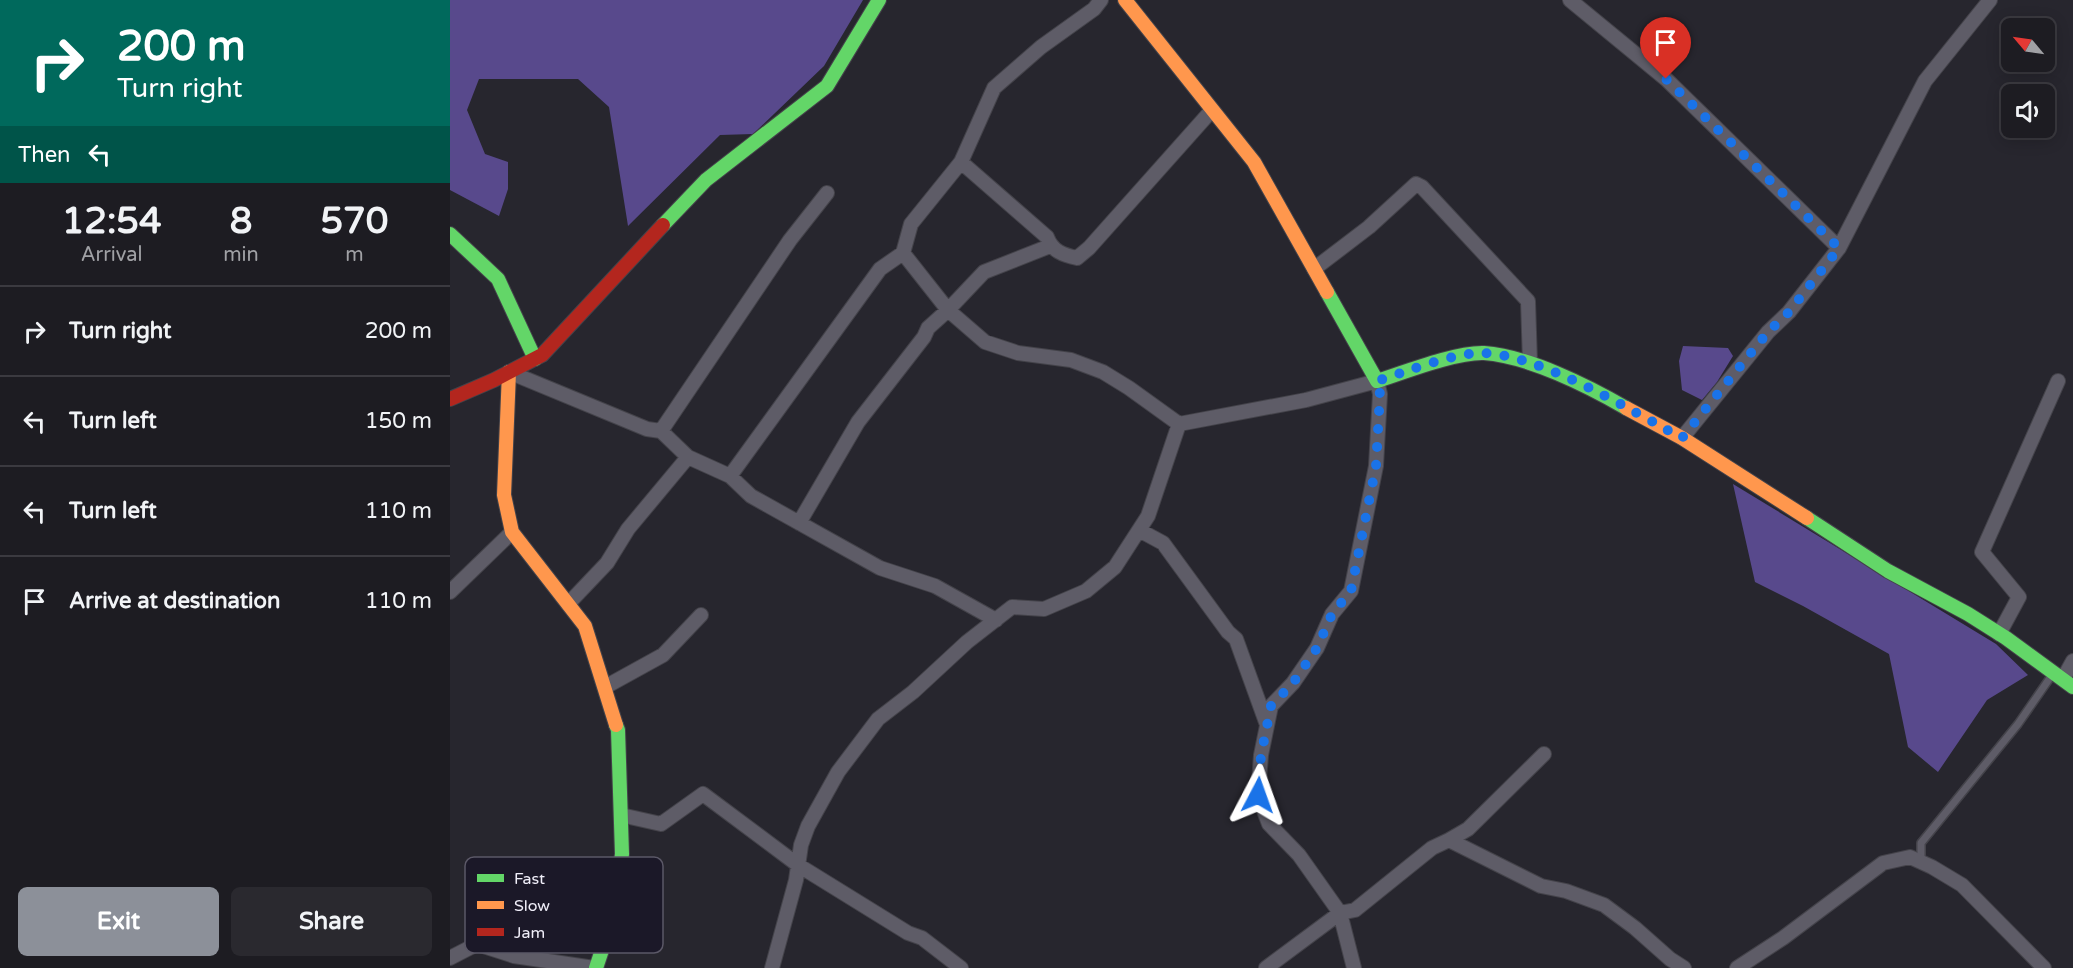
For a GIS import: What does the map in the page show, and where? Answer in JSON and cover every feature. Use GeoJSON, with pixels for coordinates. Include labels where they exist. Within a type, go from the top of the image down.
{"type":"FeatureCollection","features":[{"type":"Feature","properties":{"kind":"street"},"geometry":{"type":"LineString","coordinates":[[450,399],[542,355],[706,180],[827,86],[879,0]]}},
{"type":"Feature","properties":{"kind":"street"},"geometry":{"type":"LineString","coordinates":[[730,476],[880,269],[903,253],[911,224],[961,162],[994,88],[1041,47],[1094,9],[1101,0]]}},
{"type":"Feature","properties":{"kind":"street"},"geometry":{"type":"LineString","coordinates":[[1125,0],[1254,162],[1377,381],[1380,394],[1376,466],[1351,591],[1332,614],[1317,648],[1293,683],[1271,706],[1261,755],[1258,795],[1269,824],[1299,855],[1340,913],[1354,968]]}},
{"type":"Feature","properties":{"kind":"street"},"geometry":{"type":"LineString","coordinates":[[1570,0],[1666,79],[1839,248]]}},
{"type":"Feature","properties":{"kind":"street"},"geometry":{"type":"LineString","coordinates":[[1682,438],[1768,332],[1789,312],[1839,248],[1925,81],[1990,0]]}},
{"type":"Feature","properties":{"kind":"street"},"geometry":{"type":"LineString","coordinates":[[961,162],[1047,237],[1050,246],[1064,255],[1077,258],[1089,248],[1212,110]]}},
{"type":"Feature","properties":{"kind":"street"},"geometry":{"type":"LineString","coordinates":[[1314,269],[1369,226],[1416,184],[1422,187],[1528,301],[1530,363]]}},
{"type":"Feature","properties":{"kind":"street"},"geometry":{"type":"LineString","coordinates":[[661,431],[790,240],[827,193]]}},
{"type":"Feature","properties":{"kind":"street"},"geometry":{"type":"LineString","coordinates":[[450,234],[498,279],[535,358]]}},
{"type":"Feature","properties":{"kind":"street"},"geometry":{"type":"LineString","coordinates":[[799,523],[858,422],[924,337],[928,328],[984,272],[1050,246]]}},
{"type":"Feature","properties":{"kind":"street"},"geometry":{"type":"LineString","coordinates":[[903,253],[948,310],[985,342],[1018,352],[1071,360],[1103,372],[1179,424],[1306,400],[1446,359],[1483,353],[1530,363],[1620,404],[1682,438],[1888,571],[1968,614],[2063,679],[2073,661]]}},
{"type":"Feature","properties":{"kind":"street"},"geometry":{"type":"LineString","coordinates":[[509,372],[647,429],[661,431],[687,457],[730,476],[751,496],[880,568],[935,586],[996,620]]}},
{"type":"Feature","properties":{"kind":"street"},"geometry":{"type":"LineString","coordinates":[[509,372],[504,495],[512,532],[585,626],[618,730],[622,857]]}},
{"type":"Feature","properties":{"kind":"street"},"geometry":{"type":"LineString","coordinates":[[1999,634],[2019,597],[1982,552],[2058,381]]}},
{"type":"Feature","properties":{"kind":"street"},"geometry":{"type":"LineString","coordinates":[[772,968],[796,880],[801,844],[808,826],[838,772],[878,720],[1012,607],[1044,609],[1086,591],[1115,567],[1148,516],[1179,424]]}},
{"type":"Feature","properties":{"kind":"street"},"geometry":{"type":"LineString","coordinates":[[568,604],[607,563],[628,529],[687,457]]}},
{"type":"Feature","properties":{"kind":"street"},"geometry":{"type":"LineString","coordinates":[[1139,530],[1163,543],[1228,632],[1236,639],[1267,724]]}},
{"type":"Feature","properties":{"kind":"street"},"geometry":{"type":"LineString","coordinates":[[450,592],[512,532]]}},
{"type":"Feature","properties":{"kind":"street"},"geometry":{"type":"LineString","coordinates":[[604,687],[663,655],[701,615]]}},
{"type":"Feature","properties":{"kind":"street"},"geometry":{"type":"LineString","coordinates":[[1266,968],[1340,913],[1355,910],[1432,848],[1468,829],[1544,754]]}},
{"type":"Feature","properties":{"kind":"street"},"geometry":{"type":"LineString","coordinates":[[621,815],[661,824],[703,794],[798,865],[908,933],[922,938],[961,968]]}},
{"type":"Feature","properties":{"kind":"street"},"geometry":{"type":"LineString","coordinates":[[1449,840],[1541,886],[1566,891],[1604,905],[1684,968]]}},
{"type":"Feature","properties":{"kind":"street"},"geometry":{"type":"LineString","coordinates":[[1737,968],[1783,938],[1882,863],[1910,857],[1962,885],[2044,968]]}},
{"type":"Feature","properties":{"kind":"street"},"geometry":{"type":"LineString","coordinates":[[450,958],[465,950]]}},
{"type":"Feature","properties":{"kind":"street"},"geometry":{"type":"LineString","coordinates":[[505,953],[595,968],[600,953]]}},
{"type":"Feature","properties":{"kind":"lane"},"geometry":{"type":"LineString","coordinates":[[1921,862],[1921,843],[2018,724],[2063,679]]}},
{"type":"Feature","properties":{"kind":"shaded area"},"geometry":{"type":"Polygon","coordinates":[[[450,0],[863,0],[824,66],[753,134],[720,135],[628,226],[609,107],[578,79],[479,79],[467,110],[485,154],[508,162],[508,189],[499,216],[450,190],[450,0]]]}},
{"type":"Feature","properties":{"kind":"shaded area"},"geometry":{"type":"Polygon","coordinates":[[[1683,346],[1728,348],[1733,356],[1717,382],[1702,400],[1682,390],[1679,361],[1683,346]]]}},
{"type":"Feature","properties":{"kind":"shaded area"},"geometry":{"type":"Polygon","coordinates":[[[1733,484],[1996,644],[2028,675],[1987,700],[1938,772],[1908,747],[1889,654],[1755,582],[1733,484]]]}},
{"type":"Feature","properties":{"kind":"traffic: fast"},"geometry":{"type":"LineString","coordinates":[[663,225],[706,180],[827,86],[879,0]]}},
{"type":"Feature","properties":{"kind":"traffic: fast"},"geometry":{"type":"LineString","coordinates":[[450,234],[498,279],[535,359]]}},
{"type":"Feature","properties":{"kind":"traffic: fast"},"geometry":{"type":"LineString","coordinates":[[1327,292],[1377,381],[1445,359],[1484,353],[1501,355],[1557,373],[1626,408]]}},
{"type":"Feature","properties":{"kind":"traffic: fast"},"geometry":{"type":"LineString","coordinates":[[1807,518],[1888,571],[1968,614],[2006,638],[2073,687]]}},
{"type":"Feature","properties":{"kind":"traffic: fast"},"geometry":{"type":"LineString","coordinates":[[616,725],[622,857]]}},
{"type":"Feature","properties":{"kind":"traffic: fast"},"geometry":{"type":"LineString","coordinates":[[596,968],[601,953]]}},
{"type":"Feature","properties":{"kind":"traffic: slow"},"geometry":{"type":"LineString","coordinates":[[1125,0],[1254,162],[1327,292]]}},
{"type":"Feature","properties":{"kind":"traffic: slow"},"geometry":{"type":"LineString","coordinates":[[509,372],[504,495],[512,532],[585,626],[616,725]]}},
{"type":"Feature","properties":{"kind":"traffic: slow"},"geometry":{"type":"LineString","coordinates":[[1626,408],[1682,438],[1807,518]]}},
{"type":"Feature","properties":{"kind":"traffic: jam"},"geometry":{"type":"LineString","coordinates":[[450,399],[494,380],[542,355],[663,225]]}},
{"type":"Feature","properties":{"kind":"route"},"geometry":{"type":"LineString","coordinates":[[1258,795],[1261,755],[1271,706],[1293,683],[1317,648],[1332,614],[1351,591],[1376,466],[1380,394],[1377,381],[1446,359],[1483,353],[1516,359],[1555,373],[1620,404],[1682,438],[1768,332],[1789,312],[1839,248],[1666,79]]}}]}
